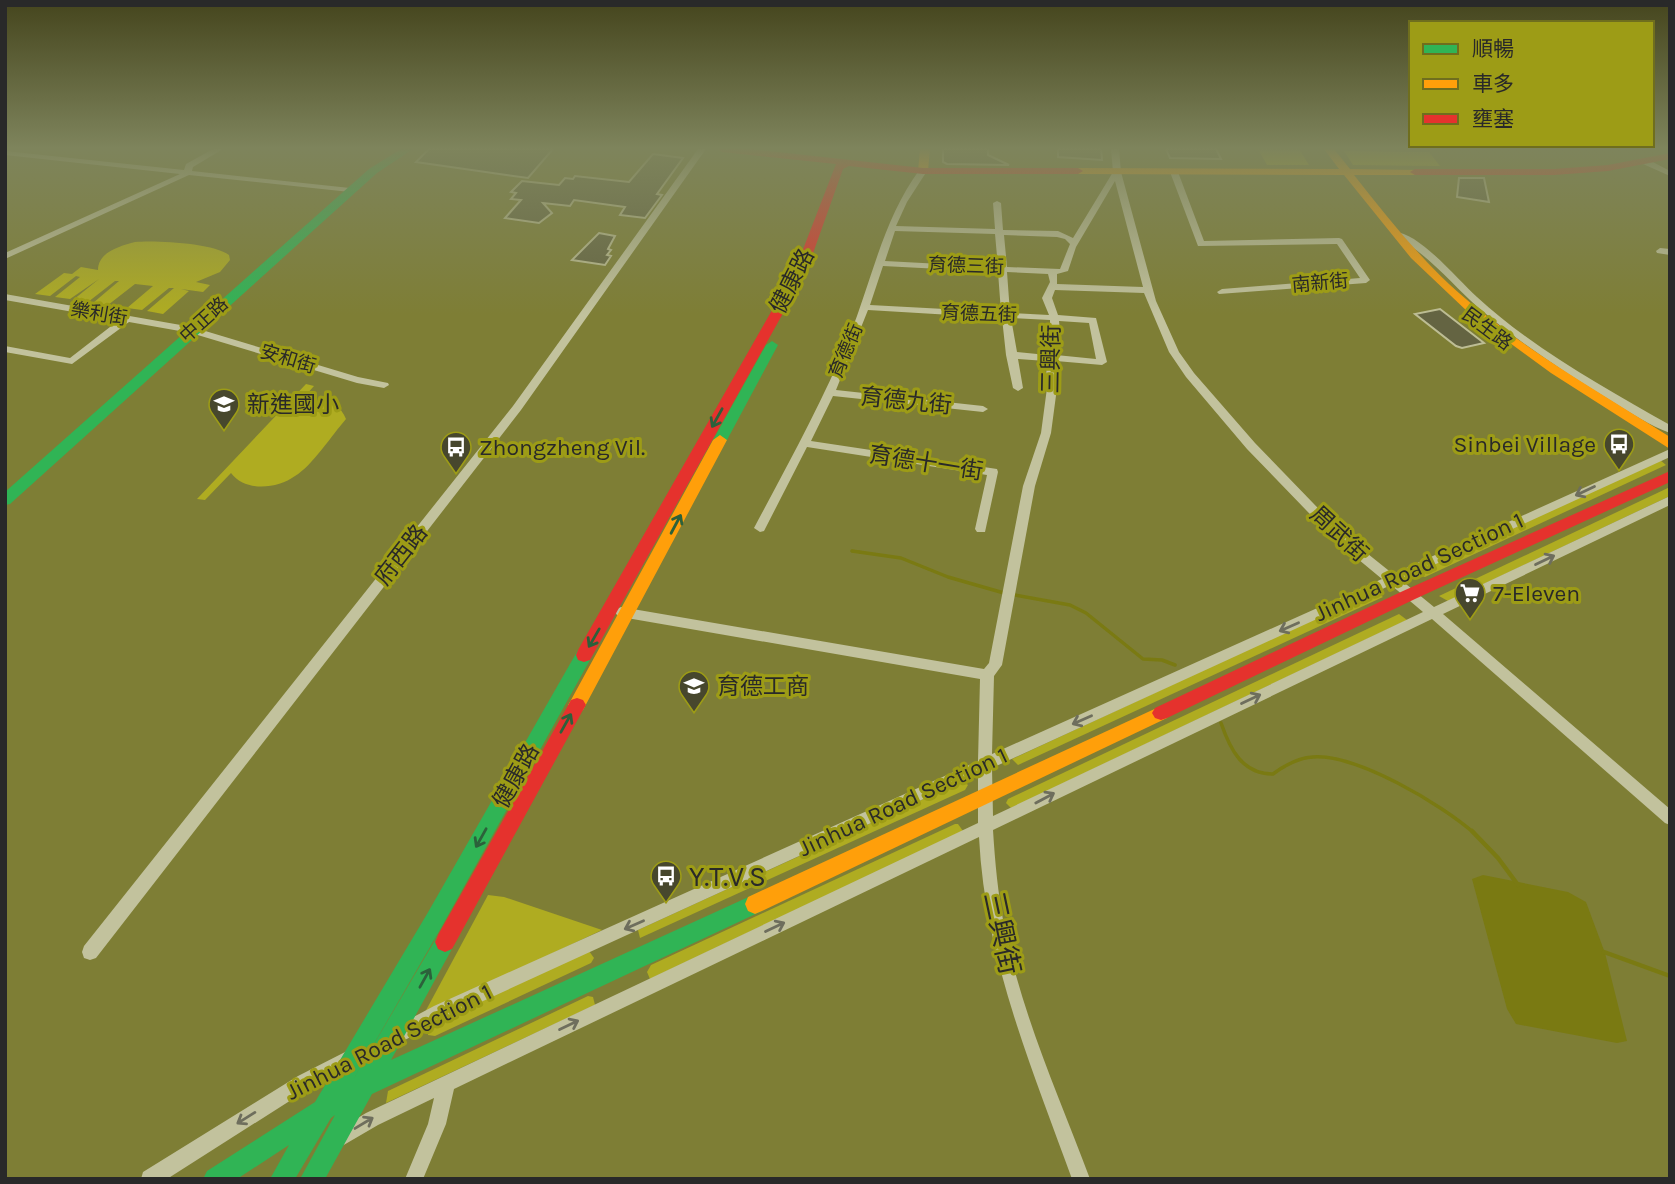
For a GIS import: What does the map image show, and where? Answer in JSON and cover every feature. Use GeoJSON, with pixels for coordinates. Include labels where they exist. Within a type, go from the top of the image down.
{"type":"FeatureCollection","features":[{"type":"Feature","properties":{"kind":"street"},"geometry":{"type":"LineString","coordinates":[[5,258],[123,204]]}},
{"type":"Feature","properties":{"kind":"street","name":"中正路"},"geometry":{"type":"LineString","coordinates":[[5,500],[334,204]]}},
{"type":"Feature","properties":{"kind":"street","name":"府西路"},"geometry":{"type":"LineString","coordinates":[[90,952],[517,408],[663,204]]}},
{"type":"Feature","properties":{"kind":"street","name":"健康路"},"geometry":{"type":"LineString","coordinates":[[312,1179],[795,292],[825,204]]}},
{"type":"Feature","properties":{"kind":"street","name":"育德街"},"geometry":{"type":"LineString","coordinates":[[760,528],[828,392],[865,307],[892,228],[903,204]]}},
{"type":"Feature","properties":{"kind":"street"},"geometry":{"type":"LineString","coordinates":[[997,204],[1006,315],[1018,388]]}},
{"type":"Feature","properties":{"kind":"street"},"geometry":{"type":"LineString","coordinates":[[1052,272],[1064,271],[1075,244],[1098,204]]}},
{"type":"Feature","properties":{"kind":"street","name":"周武街"},"geometry":{"type":"LineString","coordinates":[[1125,204],[1148,290],[1174,352],[1190,375],[1251,446],[1339,537],[1432,612],[1670,818]]}},
{"type":"Feature","properties":{"kind":"street","name":"南新街"},"geometry":{"type":"LineString","coordinates":[[1186,204],[1201,244],[1339,241],[1366,280],[1222,292]]}},
{"type":"Feature","properties":{"kind":"street","name":"民生路"},"geometry":{"type":"LineString","coordinates":[[1369,204],[1419,269],[1465,313],[1533,364],[1670,453]]}},
{"type":"Feature","properties":{"kind":"street","name":"民生路"},"geometry":{"type":"LineString","coordinates":[[1372,204],[1446,286],[1498,330],[1670,444]]}},
{"type":"Feature","properties":{"kind":"street"},"geometry":{"type":"LineString","coordinates":[[892,228],[1058,234],[1068,237],[1075,244]]}},
{"type":"Feature","properties":{"kind":"street","name":"民生路"},"geometry":{"type":"LineString","coordinates":[[1397,234],[1417,245],[1473,299],[1508,326],[1634,411],[1670,430]]}},
{"type":"Feature","properties":{"kind":"street","name":"育德三街"},"geometry":{"type":"LineString","coordinates":[[880,263],[1003,267],[1052,272]]}},
{"type":"Feature","properties":{"kind":"street","name":"三興街"},"geometry":{"type":"LineString","coordinates":[[1052,272],[1052,287],[1047,298],[1054,317],[1052,388],[1044,441],[1029,486],[995,665],[988,675],[984,828],[1004,961],[1027,1033],[1082,1179]]}},
{"type":"Feature","properties":{"kind":"street"},"geometry":{"type":"LineString","coordinates":[[1052,287],[1148,290]]}},
{"type":"Feature","properties":{"kind":"street","name":"樂利街"},"geometry":{"type":"LineString","coordinates":[[5,298],[192,330]]}},
{"type":"Feature","properties":{"kind":"street","name":"育德五街"},"geometry":{"type":"LineString","coordinates":[[865,307],[1093,320]]}},
{"type":"Feature","properties":{"kind":"street"},"geometry":{"type":"LineString","coordinates":[[5,349],[72,361],[126,319]]}},
{"type":"Feature","properties":{"kind":"street","name":"三興街"},"geometry":{"type":"LineString","coordinates":[[1093,320],[1102,362]]}},
{"type":"Feature","properties":{"kind":"street","name":"安和街"},"geometry":{"type":"LineString","coordinates":[[192,330],[357,380],[384,385]]}},
{"type":"Feature","properties":{"kind":"street"},"geometry":{"type":"LineString","coordinates":[[1011,355],[1102,362]]}},
{"type":"Feature","properties":{"kind":"street","name":"育德九街"},"geometry":{"type":"LineString","coordinates":[[828,392],[983,409]]}},
{"type":"Feature","properties":{"kind":"street","name":"育德十一街"},"geometry":{"type":"LineString","coordinates":[[803,443],[993,472],[981,529]]}},
{"type":"Feature","properties":{"kind":"street","name":"Jinhua Road Section 1"},"geometry":{"type":"LineString","coordinates":[[150,1179],[304,1082],[440,1012],[1670,453]]}},
{"type":"Feature","properties":{"kind":"street","name":"Jinhua Road Section 1"},"geometry":{"type":"LineString","coordinates":[[215,1179],[363,1086],[1409,595],[1670,476]]}},
{"type":"Feature","properties":{"kind":"street","name":"Jinhua Road Section 1"},"geometry":{"type":"LineString","coordinates":[[281,1177],[372,1119],[1670,500]]}},
{"type":"Feature","properties":{"kind":"street"},"geometry":{"type":"LineString","coordinates":[[619,611],[988,675]]}},
{"type":"Feature","properties":{"kind":"street","name":"健康路"},"geometry":{"type":"LineString","coordinates":[[281,1177],[619,611]]}},
{"type":"Feature","properties":{"kind":"street"},"geometry":{"type":"LineString","coordinates":[[414,1179],[437,1124],[447,1083]]}},
{"type":"Feature","properties":{"kind":"shaded area"},"geometry":{"type":"Polygon","coordinates":[[[135,242],[198,245],[221,251],[229,255],[230,260],[220,272],[196,282],[210,285],[203,292],[181,289],[189,291],[163,314],[147,311],[174,288],[169,288],[142,310],[127,308],[153,286],[135,284],[108,305],[93,303],[119,281],[115,281],[88,302],[73,300],[99,279],[70,299],[55,297],[80,277],[76,276],[50,296],[35,294],[64,273],[72,274],[81,267],[98,270],[106,254],[135,242]]]}},
{"type":"Feature","properties":{"kind":"shaded area"},"geometry":{"type":"Polygon","coordinates":[[[306,384],[314,386],[297,405],[326,402],[337,407],[346,419],[308,465],[288,480],[271,486],[253,486],[237,479],[231,473],[205,500],[197,499],[306,384]]]}},
{"type":"Feature","properties":{"kind":"shaded area"},"geometry":{"type":"Polygon","coordinates":[[[1660,460],[1666,465],[1425,577],[1414,573],[1660,460]]]}},
{"type":"Feature","properties":{"kind":"shaded area"},"geometry":{"type":"Polygon","coordinates":[[[1670,487],[1670,496],[1448,601],[1439,596],[1670,487]]]}},
{"type":"Feature","properties":{"kind":"shaded area"},"geometry":{"type":"Polygon","coordinates":[[[1374,591],[1383,597],[1018,765],[1012,759],[1374,591]]]}},
{"type":"Feature","properties":{"kind":"shaded area"},"geometry":{"type":"Polygon","coordinates":[[[1399,614],[1407,620],[1011,808],[1006,803],[1008,799],[1399,614]]]}},
{"type":"Feature","properties":{"kind":"shaded area"},"geometry":{"type":"Polygon","coordinates":[[[963,781],[968,785],[965,790],[640,938],[638,930],[963,781]]]}},
{"type":"Feature","properties":{"kind":"shaded area"},"geometry":{"type":"Polygon","coordinates":[[[955,824],[963,831],[650,979],[647,972],[651,965],[955,824]]]}},
{"type":"Feature","properties":{"kind":"shaded area"},"geometry":{"type":"Polygon","coordinates":[[[1483,875],[1568,892],[1586,902],[1605,953],[1627,1041],[1617,1043],[1516,1024],[1507,1009],[1472,879],[1483,875]]]}},
{"type":"Feature","properties":{"kind":"shaded area"},"geometry":{"type":"Polygon","coordinates":[[[488,895],[504,897],[602,930],[424,1014],[488,895]]]}},
{"type":"Feature","properties":{"kind":"shaded area"},"geometry":{"type":"Polygon","coordinates":[[[589,951],[594,958],[591,963],[435,1036],[428,1035],[429,1024],[589,951]]]}},
{"type":"Feature","properties":{"kind":"shaded area"},"geometry":{"type":"Polygon","coordinates":[[[588,996],[593,997],[595,1005],[386,1103],[388,1091],[588,996]]]}},
{"type":"Feature","properties":{"kind":"building"},"geometry":{"type":"Polygon","coordinates":[[[517,204],[544,204],[552,213],[539,223],[505,218],[517,204]]]}},
{"type":"Feature","properties":{"kind":"building"},"geometry":{"type":"Polygon","coordinates":[[[605,204],[655,204],[645,218],[620,215],[625,207],[605,204]]]}},
{"type":"Feature","properties":{"kind":"building"},"geometry":{"type":"Polygon","coordinates":[[[599,233],[615,236],[608,249],[611,250],[607,255],[611,256],[605,265],[572,260],[599,233]]]}},
{"type":"Feature","properties":{"kind":"building"},"geometry":{"type":"Polygon","coordinates":[[[1440,309],[1484,343],[1462,348],[1456,346],[1415,314],[1440,309]]]}},
{"type":"Feature","properties":{"kind":"waterway"},"geometry":{"type":"LineString","coordinates":[[860,552],[852,551],[901,558],[948,577],[1004,593]]}},
{"type":"Feature","properties":{"kind":"waterway"},"geometry":{"type":"LineString","coordinates":[[1015,595],[1070,605],[1086,613],[1143,659],[1162,660],[1175,665]]}},
{"type":"Feature","properties":{"kind":"waterway"},"geometry":{"type":"LineString","coordinates":[[1221,723],[1233,751],[1253,770],[1273,774],[1302,759],[1331,758],[1375,772],[1398,783],[1441,808],[1474,833]]}},
{"type":"Feature","properties":{"kind":"waterway"},"geometry":{"type":"LineString","coordinates":[[1474,833],[1498,858],[1518,885]]}},
{"type":"Feature","properties":{"kind":"waterway"},"geometry":{"type":"LineString","coordinates":[[1604,952],[1670,976]]}},
{"type":"Feature","properties":{"kind":"traffic: fast"},"geometry":{"type":"LineString","coordinates":[[5,500],[336,204]]}},
{"type":"Feature","properties":{"kind":"traffic: fast"},"geometry":{"type":"LineString","coordinates":[[720,440],[772,345]]}},
{"type":"Feature","properties":{"kind":"traffic: fast"},"geometry":{"type":"LineString","coordinates":[[282,1179],[434,921],[584,655]]}},
{"type":"Feature","properties":{"kind":"traffic: fast"},"geometry":{"type":"LineString","coordinates":[[215,1179],[324,1109],[382,1076],[755,904]]}},
{"type":"Feature","properties":{"kind":"traffic: fast"},"geometry":{"type":"LineString","coordinates":[[312,1179],[445,942]]}},
{"type":"Feature","properties":{"kind":"traffic: slow"},"geometry":{"type":"LineString","coordinates":[[1372,204],[1431,272],[1473,310],[1527,351],[1670,444]]}},
{"type":"Feature","properties":{"kind":"traffic: slow"},"geometry":{"type":"LineString","coordinates":[[577,705],[720,440]]}},
{"type":"Feature","properties":{"kind":"traffic: slow"},"geometry":{"type":"LineString","coordinates":[[755,904],[1161,713]]}},
{"type":"Feature","properties":{"kind":"traffic: jam"},"geometry":{"type":"LineString","coordinates":[[584,655],[801,270],[825,204]]}},
{"type":"Feature","properties":{"kind":"traffic: jam"},"geometry":{"type":"LineString","coordinates":[[1161,713],[1409,595],[1670,476]]}},
{"type":"Feature","properties":{"kind":"traffic: jam"},"geometry":{"type":"LineString","coordinates":[[445,942],[577,705]]}},
{"type":"Feature","properties":{"kind":"place","name":"新進國小"},"geometry":{"type":"Point","coordinates":[224,431]}},
{"type":"Feature","properties":{"kind":"place","name":"Sinbei Village"},"geometry":{"type":"Point","coordinates":[1619,471]}},
{"type":"Feature","properties":{"kind":"place","name":"Zhongzheng Vil."},"geometry":{"type":"Point","coordinates":[456,474]}},
{"type":"Feature","properties":{"kind":"place","name":"7-Eleven"},"geometry":{"type":"Point","coordinates":[1470,620]}},
{"type":"Feature","properties":{"kind":"place","name":"育德工商"},"geometry":{"type":"Point","coordinates":[694,713]}},
{"type":"Feature","properties":{"kind":"place","name":"Y.T.V.S"},"geometry":{"type":"Point","coordinates":[666,903]}}]}
